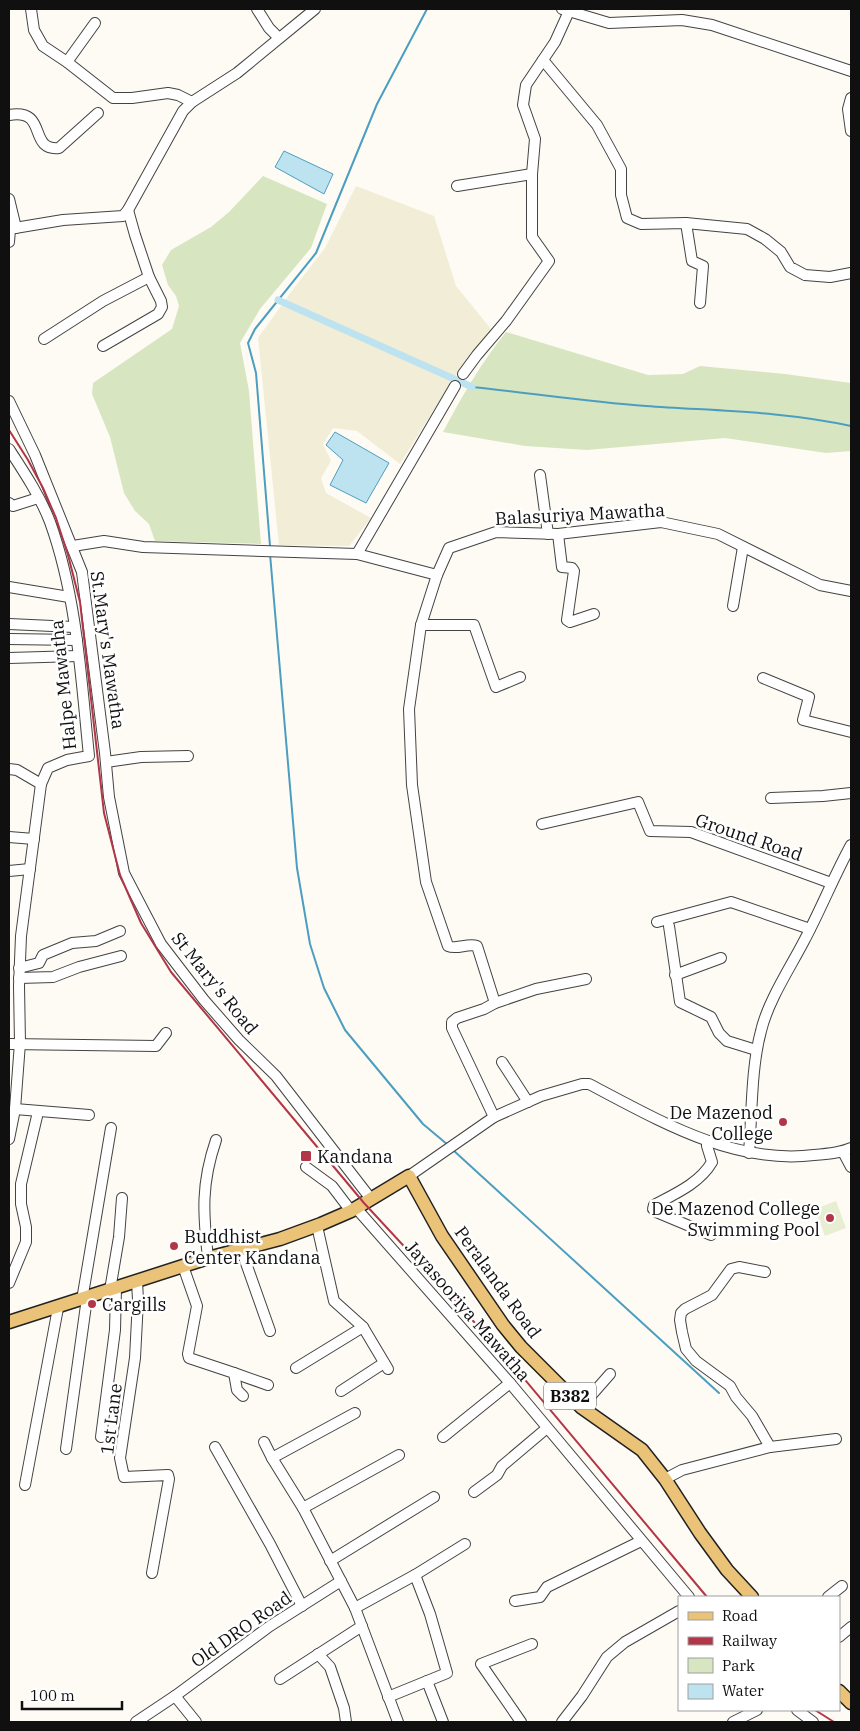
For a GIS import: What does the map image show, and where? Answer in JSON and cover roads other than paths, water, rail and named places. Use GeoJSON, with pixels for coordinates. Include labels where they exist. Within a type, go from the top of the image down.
{"type":"FeatureCollection","features":[{"type":"Feature","properties":{"kind":"main road"},"geometry":{"type":"LineString","coordinates":[[9,1322],[58,1308],[208,1258],[280,1239],[317,1226],[354,1209],[409,1176]]}},
{"type":"Feature","properties":{"kind":"main road","name":"Peralanda Road"},"geometry":{"type":"LineString","coordinates":[[409,1176],[442,1236],[503,1325],[521,1347],[581,1407],[642,1450],[665,1479],[727,1570],[751,1596]]}},
{"type":"Feature","properties":{"kind":"main road"},"geometry":{"type":"LineString","coordinates":[[840,1692],[851,1703]]}},
{"type":"Feature","properties":{"kind":"street"},"geometry":{"type":"LineString","coordinates":[[31,9],[34,30],[43,46],[113,98],[132,98],[168,93],[178,95],[192,102]]}},
{"type":"Feature","properties":{"kind":"street"},"geometry":{"type":"LineString","coordinates":[[258,9],[269,28],[279,38]]}},
{"type":"Feature","properties":{"kind":"street"},"geometry":{"type":"LineString","coordinates":[[12,229],[63,220],[123,216],[183,110],[237,72],[315,9]]}},
{"type":"Feature","properties":{"kind":"street"},"geometry":{"type":"LineString","coordinates":[[463,374],[476,355],[506,321],[548,262],[532,237],[532,174],[535,139],[523,105],[526,85],[555,42],[567,10],[609,23],[682,20],[712,25],[851,71]]}},
{"type":"Feature","properties":{"kind":"street"},"geometry":{"type":"LineString","coordinates":[[67,62],[95,23]]}},
{"type":"Feature","properties":{"kind":"street"},"geometry":{"type":"LineString","coordinates":[[543,60],[597,125],[621,169],[621,195],[627,218],[641,224],[686,223],[747,229],[776,248],[781,252],[790,267],[805,275],[830,277],[851,273]]}},
{"type":"Feature","properties":{"kind":"street"},"geometry":{"type":"LineString","coordinates":[[851,98],[848,109],[851,131]]}},
{"type":"Feature","properties":{"kind":"street"},"geometry":{"type":"LineString","coordinates":[[9,114],[26,114],[32,119],[44,145],[51,148],[59,148],[98,113]]}},
{"type":"Feature","properties":{"kind":"street"},"geometry":{"type":"LineString","coordinates":[[457,186],[532,174]]}},
{"type":"Feature","properties":{"kind":"street"},"geometry":{"type":"LineString","coordinates":[[9,199],[12,229],[9,242]]}},
{"type":"Feature","properties":{"kind":"street"},"geometry":{"type":"LineString","coordinates":[[103,346],[158,314],[162,308],[161,301],[149,277],[128,210]]}},
{"type":"Feature","properties":{"kind":"street"},"geometry":{"type":"LineString","coordinates":[[686,223],[692,260],[703,266],[700,303]]}},
{"type":"Feature","properties":{"kind":"street"},"geometry":{"type":"LineString","coordinates":[[44,339],[103,301],[149,277]]}},
{"type":"Feature","properties":{"kind":"street"},"geometry":{"type":"LineString","coordinates":[[356,554],[455,386]]}},
{"type":"Feature","properties":{"kind":"street","name":"St.Mary's Mawatha"},"geometry":{"type":"LineString","coordinates":[[9,401],[35,455],[82,572],[105,758],[89,756]]}},
{"type":"Feature","properties":{"kind":"street","name":"Halpe Mawatha"},"geometry":{"type":"LineString","coordinates":[[9,449],[50,522],[63,568],[77,640],[89,756],[67,760],[48,768],[41,784],[20,936],[14,1000],[20,1043],[13,1077],[15,1109],[9,1139]]}},
{"type":"Feature","properties":{"kind":"street"},"geometry":{"type":"LineString","coordinates":[[540,474],[562,567],[572,568],[574,571],[567,620],[570,622],[594,614]]}},
{"type":"Feature","properties":{"kind":"street"},"geometry":{"type":"LineString","coordinates":[[9,503],[13,506],[38,498]]}},
{"type":"Feature","properties":{"kind":"street","name":"Balasuriya Mawatha"},"geometry":{"type":"LineString","coordinates":[[495,1003],[477,946],[452,948],[448,946],[426,882],[412,785],[408,709],[421,624],[437,575],[449,548],[496,532],[553,534],[661,522],[718,534],[820,586],[851,592]]}},
{"type":"Feature","properties":{"kind":"street"},"geometry":{"type":"LineString","coordinates":[[73,546],[104,541],[143,547],[356,554],[437,575]]}},
{"type":"Feature","properties":{"kind":"street"},"geometry":{"type":"LineString","coordinates":[[732,606],[743,547]]}},
{"type":"Feature","properties":{"kind":"street"},"geometry":{"type":"LineString","coordinates":[[9,587],[69,597]]}},
{"type":"Feature","properties":{"kind":"street"},"geometry":{"type":"LineString","coordinates":[[9,624],[74,627]]}},
{"type":"Feature","properties":{"kind":"street"},"geometry":{"type":"LineString","coordinates":[[421,624],[474,624],[496,687],[520,677]]}},
{"type":"Feature","properties":{"kind":"street"},"geometry":{"type":"LineString","coordinates":[[9,639],[77,640]]}},
{"type":"Feature","properties":{"kind":"street"},"geometry":{"type":"LineString","coordinates":[[9,658],[78,656]]}},
{"type":"Feature","properties":{"kind":"street"},"geometry":{"type":"LineString","coordinates":[[763,678],[809,697],[803,720],[851,732]]}},
{"type":"Feature","properties":{"kind":"street"},"geometry":{"type":"LineString","coordinates":[[105,758],[188,756]]}},
{"type":"Feature","properties":{"kind":"street","name":"St Mary's Road"},"geometry":{"type":"LineString","coordinates":[[105,758],[109,797],[124,873],[161,944],[204,1000],[239,1040],[276,1076],[370,1199]]}},
{"type":"Feature","properties":{"kind":"street"},"geometry":{"type":"LineString","coordinates":[[9,769],[17,770],[41,784]]}},
{"type":"Feature","properties":{"kind":"street"},"geometry":{"type":"LineString","coordinates":[[771,798],[851,793]]}},
{"type":"Feature","properties":{"kind":"street","name":"Ground Road"},"geometry":{"type":"LineString","coordinates":[[542,824],[638,802],[650,831],[691,832],[831,883]]}},
{"type":"Feature","properties":{"kind":"street"},"geometry":{"type":"LineString","coordinates":[[9,836],[34,839]]}},
{"type":"Feature","properties":{"kind":"street"},"geometry":{"type":"LineString","coordinates":[[749,1152],[756,1050],[761,1028],[771,1004],[851,845]]}},
{"type":"Feature","properties":{"kind":"street"},"geometry":{"type":"LineString","coordinates":[[9,871],[30,869]]}},
{"type":"Feature","properties":{"kind":"street"},"geometry":{"type":"LineString","coordinates":[[657,922],[731,902],[810,929]]}},
{"type":"Feature","properties":{"kind":"street"},"geometry":{"type":"LineString","coordinates":[[669,926],[680,1002],[711,1017],[719,1033],[727,1041],[756,1050]]}},
{"type":"Feature","properties":{"kind":"street"},"geometry":{"type":"LineString","coordinates":[[17,976],[39,963],[43,955],[50,951],[72,944],[96,941],[120,931]]}},
{"type":"Feature","properties":{"kind":"street"},"geometry":{"type":"LineString","coordinates":[[17,976],[53,977],[79,967],[121,956]]}},
{"type":"Feature","properties":{"kind":"street"},"geometry":{"type":"LineString","coordinates":[[675,975],[721,958]]}},
{"type":"Feature","properties":{"kind":"street"},"geometry":{"type":"LineString","coordinates":[[494,1117],[452,1028],[452,1022],[457,1018],[484,1009],[495,1003],[536,989],[586,979]]}},
{"type":"Feature","properties":{"kind":"street"},"geometry":{"type":"LineString","coordinates":[[9,1044],[156,1046],[166,1032]]}},
{"type":"Feature","properties":{"kind":"street"},"geometry":{"type":"LineString","coordinates":[[502,1062],[528,1102]]}},
{"type":"Feature","properties":{"kind":"street"},"geometry":{"type":"LineString","coordinates":[[409,1176],[494,1117],[528,1102],[576,1086],[589,1084],[636,1109],[707,1141],[749,1152],[779,1157],[802,1157],[847,1150],[851,1167]]}},
{"type":"Feature","properties":{"kind":"street"},"geometry":{"type":"LineString","coordinates":[[15,1109],[89,1115]]}},
{"type":"Feature","properties":{"kind":"street"},"geometry":{"type":"LineString","coordinates":[[9,1283],[26,1242],[26,1226],[21,1204],[21,1184],[38,1112]]}},
{"type":"Feature","properties":{"kind":"street"},"geometry":{"type":"LineString","coordinates":[[66,1449],[84,1299],[111,1128]]}},
{"type":"Feature","properties":{"kind":"street"},"geometry":{"type":"LineString","coordinates":[[208,1258],[203,1219],[204,1187],[208,1164],[216,1140]]}},
{"type":"Feature","properties":{"kind":"street"},"geometry":{"type":"LineString","coordinates":[[707,1141],[712,1162],[709,1168],[684,1190],[654,1205],[653,1209],[656,1212],[711,1235]]}},
{"type":"Feature","properties":{"kind":"street","name":"Jayasooriya Mawatha"},"geometry":{"type":"LineString","coordinates":[[306,1167],[332,1186],[354,1209],[510,1383],[688,1596]]}},
{"type":"Feature","properties":{"kind":"street"},"geometry":{"type":"LineString","coordinates":[[101,1437],[115,1330],[113,1289],[120,1237],[122,1198]]}},
{"type":"Feature","properties":{"kind":"street"},"geometry":{"type":"LineString","coordinates":[[317,1226],[334,1301],[363,1327],[386,1366],[341,1391]]}},
{"type":"Feature","properties":{"kind":"street"},"geometry":{"type":"LineString","coordinates":[[241,1249],[270,1331]]}},
{"type":"Feature","properties":{"kind":"street"},"geometry":{"type":"LineString","coordinates":[[183,1266],[197,1306],[188,1354],[189,1358],[268,1385]]}},
{"type":"Feature","properties":{"kind":"street"},"geometry":{"type":"LineString","coordinates":[[766,1272],[739,1267],[730,1269],[712,1295],[685,1309],[681,1313],[680,1320],[686,1349],[696,1361],[730,1386],[736,1397],[752,1416],[770,1447]]}},
{"type":"Feature","properties":{"kind":"street","name":"1st Lane"},"geometry":{"type":"LineString","coordinates":[[137,1281],[135,1358],[120,1458],[124,1477],[161,1474],[168,1475],[170,1479],[152,1573]]}},
{"type":"Feature","properties":{"kind":"street"},"geometry":{"type":"LineString","coordinates":[[25,1485],[58,1308]]}},
{"type":"Feature","properties":{"kind":"street"},"geometry":{"type":"LineString","coordinates":[[296,1368],[363,1327]]}},
{"type":"Feature","properties":{"kind":"street"},"geometry":{"type":"LineString","coordinates":[[234,1372],[237,1390],[243,1396]]}},
{"type":"Feature","properties":{"kind":"street"},"geometry":{"type":"LineString","coordinates":[[581,1407],[610,1374]]}},
{"type":"Feature","properties":{"kind":"street"},"geometry":{"type":"LineString","coordinates":[[443,1437],[510,1383]]}},
{"type":"Feature","properties":{"kind":"street"},"geometry":{"type":"LineString","coordinates":[[272,1458],[355,1413]]}},
{"type":"Feature","properties":{"kind":"street"},"geometry":{"type":"LineString","coordinates":[[474,1492],[497,1475],[502,1466],[547,1428]]}},
{"type":"Feature","properties":{"kind":"street"},"geometry":{"type":"LineString","coordinates":[[665,1479],[682,1470],[770,1447],[836,1439]]}},
{"type":"Feature","properties":{"kind":"street"},"geometry":{"type":"LineString","coordinates":[[264,1442],[303,1508],[355,1608],[398,1722]]}},
{"type":"Feature","properties":{"kind":"street"},"geometry":{"type":"LineString","coordinates":[[215,1447],[270,1544],[302,1606]]}},
{"type":"Feature","properties":{"kind":"street"},"geometry":{"type":"LineString","coordinates":[[303,1508],[399,1455]]}},
{"type":"Feature","properties":{"kind":"street"},"geometry":{"type":"LineString","coordinates":[[330,1561],[434,1497]]}},
{"type":"Feature","properties":{"kind":"street"},"geometry":{"type":"LineString","coordinates":[[515,1601],[540,1597],[547,1587],[641,1541]]}},
{"type":"Feature","properties":{"kind":"street"},"geometry":{"type":"LineString","coordinates":[[355,1608],[415,1575],[465,1544]]}},
{"type":"Feature","properties":{"kind":"street"},"geometry":{"type":"LineString","coordinates":[[388,1697],[447,1673],[430,1614],[415,1575]]}},
{"type":"Feature","properties":{"kind":"street","name":"Old DRO Road"},"geometry":{"type":"LineString","coordinates":[[136,1722],[175,1696],[270,1626],[302,1606],[343,1585]]}},
{"type":"Feature","properties":{"kind":"street"},"geometry":{"type":"LineString","coordinates":[[829,1596],[842,1586]]}},
{"type":"Feature","properties":{"kind":"street"},"geometry":{"type":"LineString","coordinates":[[562,1722],[582,1696],[607,1657],[625,1642],[678,1612]]}},
{"type":"Feature","properties":{"kind":"street"},"geometry":{"type":"LineString","coordinates":[[280,1678],[362,1626]]}},
{"type":"Feature","properties":{"kind":"street"},"geometry":{"type":"LineString","coordinates":[[840,1635],[851,1627]]}},
{"type":"Feature","properties":{"kind":"street"},"geometry":{"type":"LineString","coordinates":[[521,1722],[481,1664],[532,1644]]}},
{"type":"Feature","properties":{"kind":"street"},"geometry":{"type":"LineString","coordinates":[[318,1654],[330,1667],[344,1708],[346,1722]]}},
{"type":"Feature","properties":{"kind":"street"},"geometry":{"type":"LineString","coordinates":[[427,1681],[443,1722]]}},
{"type":"Feature","properties":{"kind":"street"},"geometry":{"type":"LineString","coordinates":[[175,1696],[196,1722]]}},
{"type":"Feature","properties":{"kind":"street"},"geometry":{"type":"LineString","coordinates":[[733,1722],[755,1711]]}},
{"type":"Feature","properties":{"kind":"street"},"geometry":{"type":"LineString","coordinates":[[798,1711],[813,1722]]}},
{"type":"Feature","properties":{"kind":"water"},"geometry":{"type":"Polygon","coordinates":[[[284,151],[333,174],[324,194],[275,167],[284,151]]]}},
{"type":"Feature","properties":{"kind":"water"},"geometry":{"type":"Polygon","coordinates":[[[335,432],[389,463],[366,503],[330,485],[343,460],[326,445],[335,432]]]}},
{"type":"Feature","properties":{"kind":"waterway"},"geometry":{"type":"LineString","coordinates":[[270,546],[256,373],[248,343],[255,329],[316,253],[377,104],[427,9]]}},
{"type":"Feature","properties":{"kind":"waterway"},"geometry":{"type":"LineString","coordinates":[[278,300],[472,387]]}},
{"type":"Feature","properties":{"kind":"waterway"},"geometry":{"type":"LineString","coordinates":[[472,387],[624,404],[775,414],[851,426]]}},
{"type":"Feature","properties":{"kind":"waterway"},"geometry":{"type":"LineString","coordinates":[[270,554],[297,868],[310,944],[324,988],[345,1030],[423,1124],[448,1145]]}},
{"type":"Feature","properties":{"kind":"waterway"},"geometry":{"type":"LineString","coordinates":[[453,1150],[719,1393]]}},
{"type":"Feature","properties":{"kind":"railway"},"geometry":{"type":"LineString","coordinates":[[9,430],[43,488],[56,518],[68,555],[80,602],[104,813],[120,875],[141,923],[171,972],[364,1203],[500,1350],[706,1596]]}},
{"type":"Feature","properties":{"kind":"railway"},"geometry":{"type":"LineString","coordinates":[[817,1711],[834,1722]]}},
{"type":"Feature","properties":{"kind":"place","name":"De Mazenod College"},"geometry":{"type":"Point","coordinates":[783,1122]}},
{"type":"Feature","properties":{"kind":"place","name":"Kandana"},"geometry":{"type":"Point","coordinates":[306,1156]}},
{"type":"Feature","properties":{"kind":"place","name":"De Mazenod College Swimming Pool"},"geometry":{"type":"Point","coordinates":[830,1218]}},
{"type":"Feature","properties":{"kind":"place","name":"Buddhist Center Kandana"},"geometry":{"type":"Point","coordinates":[174,1246]}},
{"type":"Feature","properties":{"kind":"place","name":"Cargills"},"geometry":{"type":"Point","coordinates":[92,1304]}}]}
